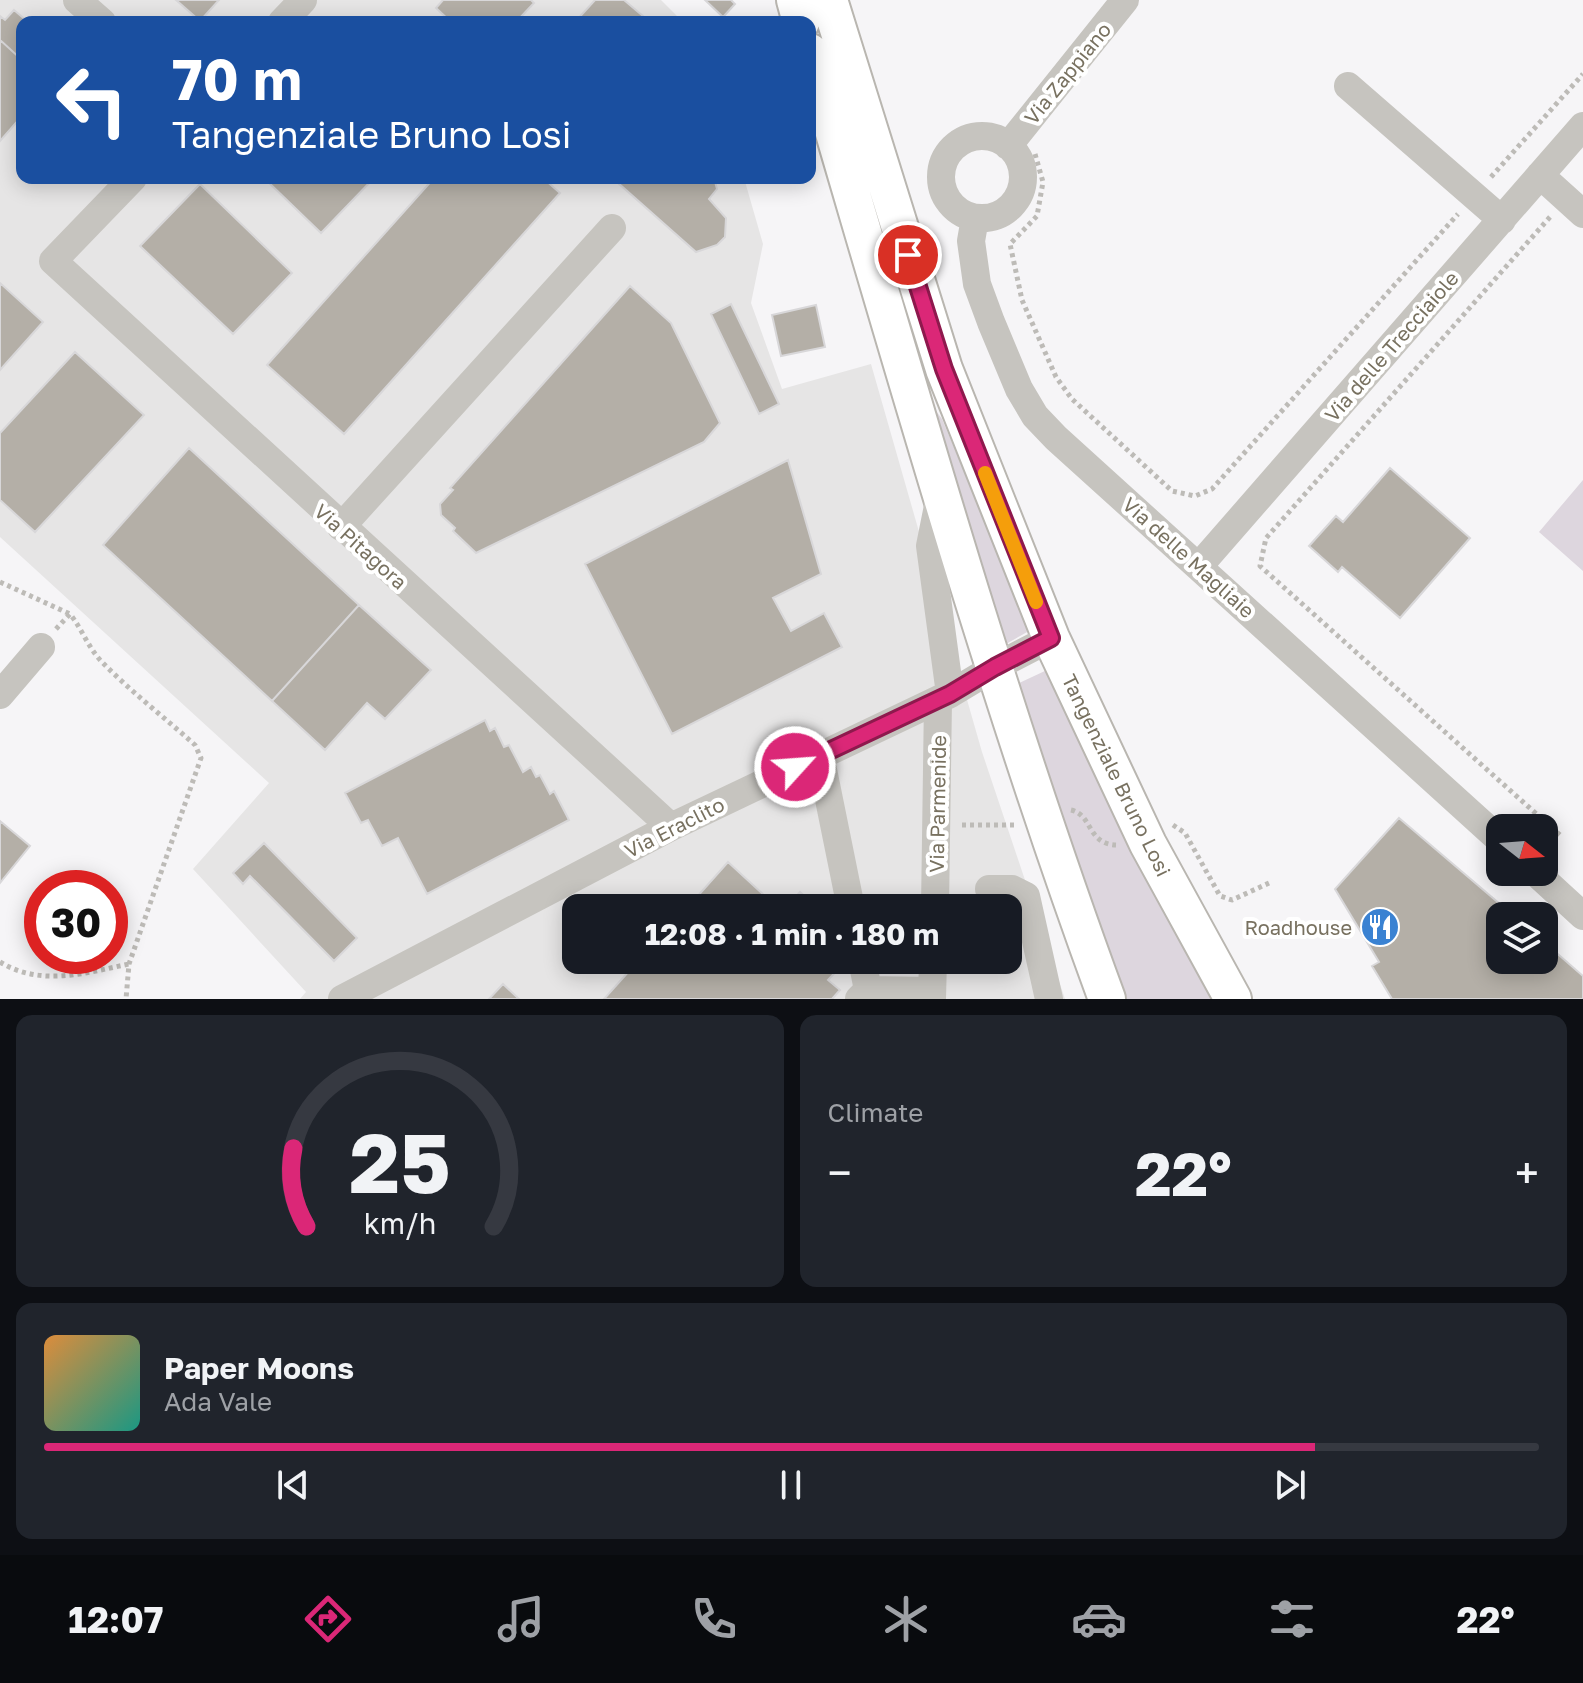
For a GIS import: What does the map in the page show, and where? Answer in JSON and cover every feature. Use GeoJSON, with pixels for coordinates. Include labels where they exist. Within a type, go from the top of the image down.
{"type":"FeatureCollection","features":[{"type":"Feature","properties":{"kind":"main road","name":"Tangenziale Bruno Losi"},"geometry":{"type":"LineString","coordinates":[[829,0],[944,369],[1051,638],[1148,844],[1233,999]]}},
{"type":"Feature","properties":{"kind":"main road"},"geometry":{"type":"LineString","coordinates":[[816,72],[995,667],[1070,897],[1107,999]]}},
{"type":"Feature","properties":{"kind":"street"},"geometry":{"type":"LineString","coordinates":[[77,0],[95,16]]}},
{"type":"Feature","properties":{"kind":"street"},"geometry":{"type":"LineString","coordinates":[[288,16],[303,0]]}},
{"type":"Feature","properties":{"kind":"street","name":"Via Zappiano"},"geometry":{"type":"LineString","coordinates":[[1021,148],[1125,0]]}},
{"type":"Feature","properties":{"kind":"street"},"geometry":{"type":"LineString","coordinates":[[1348,86],[1502,220]]}},
{"type":"Feature","properties":{"kind":"street","name":"Via delle Trecciaiole"},"geometry":{"type":"LineString","coordinates":[[1199,566],[1583,126]]}},
{"type":"Feature","properties":{"kind":"street"},"geometry":{"type":"LineString","coordinates":[[985,136],[1021,148],[1017,156],[1022,168],[1019,194],[1012,205],[1001,213],[988,218],[975,218],[954,207],[946,197],[941,173],[944,161],[961,142],[985,136]]}},
{"type":"Feature","properties":{"kind":"street"},"geometry":{"type":"LineString","coordinates":[[1540,175],[1575,207]]}},
{"type":"Feature","properties":{"kind":"street","name":"Via Pitagora"},"geometry":{"type":"LineString","coordinates":[[127,184],[53,261],[671,827]]}},
{"type":"Feature","properties":{"kind":"street","name":"Via delle Magliaie"},"geometry":{"type":"LineString","coordinates":[[975,218],[971,241],[977,284],[1019,389],[1035,416],[1486,827]]}},
{"type":"Feature","properties":{"kind":"street"},"geometry":{"type":"LineString","coordinates":[[341,527],[612,228]]}},
{"type":"Feature","properties":{"kind":"street","name":"Via Parmenide"},"geometry":{"type":"LineString","coordinates":[[936,894],[944,697],[930,546],[942,491]]}},
{"type":"Feature","properties":{"kind":"street","name":"Via Eraclito"},"geometry":{"type":"LineString","coordinates":[[342,999],[671,827],[944,697],[1051,638]]}},
{"type":"Feature","properties":{"kind":"street"},"geometry":{"type":"LineString","coordinates":[[0,695],[41,647]]}},
{"type":"Feature","properties":{"kind":"street"},"geometry":{"type":"LineString","coordinates":[[820,755],[848,894]]}},
{"type":"Feature","properties":{"kind":"street"},"geometry":{"type":"LineString","coordinates":[[1550,886],[1583,916]]}},
{"type":"Feature","properties":{"kind":"street"},"geometry":{"type":"LineString","coordinates":[[989,889],[1012,889],[1026,896],[1049,999]]}},
{"type":"Feature","properties":{"kind":"street"},"geometry":{"type":"LineString","coordinates":[[863,974],[864,994],[932,995],[933,974]]}},
{"type":"Feature","properties":{"kind":"path"},"geometry":{"type":"LineString","coordinates":[[1021,148],[1043,182],[1037,216],[1010,244],[1022,300],[1056,377],[1072,399],[1172,491],[1195,496],[1212,489],[1583,74]]}},
{"type":"Feature","properties":{"kind":"path"},"geometry":{"type":"LineString","coordinates":[[1561,836],[1260,566],[1266,538],[1575,207]]}},
{"type":"Feature","properties":{"kind":"path"},"geometry":{"type":"LineString","coordinates":[[0,582],[70,614],[102,661],[195,745],[201,758],[129,964],[126,999]]}},
{"type":"Feature","properties":{"kind":"path"},"geometry":{"type":"LineString","coordinates":[[41,647],[70,614]]}},
{"type":"Feature","properties":{"kind":"path"},"geometry":{"type":"LineString","coordinates":[[0,962],[15,971],[50,979],[129,964]]}},
{"type":"Feature","properties":{"kind":"shaded area"},"geometry":{"type":"Polygon","coordinates":[[[0,0],[661,0],[677,16],[16,16],[16,184],[746,184],[763,244],[751,303],[782,389],[871,364],[982,752],[1065,999],[300,999],[306,992],[193,869],[269,783],[0,537],[0,0]]]}},
{"type":"Feature","properties":{"kind":"shaded area"},"geometry":{"type":"Polygon","coordinates":[[[936,411],[1019,601],[1029,631],[1006,644],[997,626],[939,432],[936,411]]]}},
{"type":"Feature","properties":{"kind":"shaded area"},"geometry":{"type":"Polygon","coordinates":[[[1583,480],[1583,571],[1539,532],[1583,480]]]}},
{"type":"Feature","properties":{"kind":"shaded area"},"geometry":{"type":"Polygon","coordinates":[[[1047,670],[1127,836],[1214,999],[1120,999],[1017,684],[1047,670]]]}},
{"type":"Feature","properties":{"kind":"building"},"geometry":{"type":"Polygon","coordinates":[[[176,0],[219,0],[205,16],[194,16],[176,0]]]}},
{"type":"Feature","properties":{"kind":"building"},"geometry":{"type":"Polygon","coordinates":[[[443,0],[531,0],[534,3],[522,16],[445,16],[436,8],[443,0]]]}},
{"type":"Feature","properties":{"kind":"building"},"geometry":{"type":"Polygon","coordinates":[[[595,0],[624,0],[643,16],[580,16],[595,0]]]}},
{"type":"Feature","properties":{"kind":"building"},"geometry":{"type":"Polygon","coordinates":[[[705,0],[731,0],[735,4],[722,16],[705,0]]]}},
{"type":"Feature","properties":{"kind":"building"},"geometry":{"type":"Polygon","coordinates":[[[14,10],[21,16],[16,16],[16,55],[0,40],[0,16],[5,20],[14,10]]]}},
{"type":"Feature","properties":{"kind":"building"},"geometry":{"type":"Polygon","coordinates":[[[0,40],[16,55],[16,123],[0,141],[0,40]]]}},
{"type":"Feature","properties":{"kind":"building"},"geometry":{"type":"Polygon","coordinates":[[[200,184],[292,273],[233,334],[140,246],[200,184]]]}},
{"type":"Feature","properties":{"kind":"building"},"geometry":{"type":"Polygon","coordinates":[[[270,184],[368,184],[321,233],[270,184]]]}},
{"type":"Feature","properties":{"kind":"building"},"geometry":{"type":"Polygon","coordinates":[[[429,184],[550,184],[560,193],[344,434],[267,365],[429,184]]]}},
{"type":"Feature","properties":{"kind":"building"},"geometry":{"type":"Polygon","coordinates":[[[619,184],[716,184],[717,189],[709,199],[726,218],[725,237],[717,245],[696,252],[619,184]]]}},
{"type":"Feature","properties":{"kind":"building"},"geometry":{"type":"Polygon","coordinates":[[[0,283],[43,322],[0,370],[0,283]]]}},
{"type":"Feature","properties":{"kind":"building"},"geometry":{"type":"Polygon","coordinates":[[[630,286],[671,323],[720,423],[704,442],[476,553],[441,515],[440,504],[453,490],[450,488],[630,286]]]}},
{"type":"Feature","properties":{"kind":"building"},"geometry":{"type":"Polygon","coordinates":[[[731,304],[779,404],[759,414],[711,314],[731,304]]]}},
{"type":"Feature","properties":{"kind":"building"},"geometry":{"type":"Polygon","coordinates":[[[816,305],[825,347],[781,356],[772,315],[816,305]]]}},
{"type":"Feature","properties":{"kind":"building"},"geometry":{"type":"Polygon","coordinates":[[[75,352],[144,415],[35,532],[0,500],[0,433],[75,352]]]}},
{"type":"Feature","properties":{"kind":"building"},"geometry":{"type":"Polygon","coordinates":[[[189,448],[359,605],[272,701],[103,545],[189,448]]]}},
{"type":"Feature","properties":{"kind":"building"},"geometry":{"type":"Polygon","coordinates":[[[788,460],[821,574],[773,598],[791,631],[824,613],[842,647],[672,734],[585,564],[788,460]]]}},
{"type":"Feature","properties":{"kind":"building"},"geometry":{"type":"Polygon","coordinates":[[[1390,468],[1470,538],[1400,618],[1342,567],[1338,572],[1309,546],[1336,516],[1343,522],[1390,468]]]}},
{"type":"Feature","properties":{"kind":"building"},"geometry":{"type":"Polygon","coordinates":[[[359,605],[431,670],[385,719],[367,703],[325,750],[272,701],[359,605]]]}},
{"type":"Feature","properties":{"kind":"building"},"geometry":{"type":"Polygon","coordinates":[[[485,720],[490,731],[495,728],[504,747],[509,745],[523,772],[531,767],[536,777],[540,775],[550,794],[554,791],[569,820],[427,894],[398,838],[382,846],[368,820],[361,823],[345,793],[485,720]]]}},
{"type":"Feature","properties":{"kind":"building"},"geometry":{"type":"Polygon","coordinates":[[[1399,818],[1498,902],[1486,902],[1486,974],[1558,974],[1558,954],[1583,976],[1583,999],[1392,999],[1372,966],[1379,962],[1335,889],[1399,818]]]}},
{"type":"Feature","properties":{"kind":"building"},"geometry":{"type":"Polygon","coordinates":[[[0,821],[30,846],[0,883],[0,821]]]}},
{"type":"Feature","properties":{"kind":"building"},"geometry":{"type":"Polygon","coordinates":[[[264,843],[357,938],[334,961],[250,876],[243,884],[233,873],[264,843]]]}},
{"type":"Feature","properties":{"kind":"building"},"geometry":{"type":"Polygon","coordinates":[[[728,862],[763,894],[699,894],[728,862]]]}},
{"type":"Feature","properties":{"kind":"building"},"geometry":{"type":"Polygon","coordinates":[[[626,974],[834,974],[828,980],[840,990],[832,999],[604,999],[626,974]]]}},
{"type":"Feature","properties":{"kind":"building"},"geometry":{"type":"Polygon","coordinates":[[[503,984],[519,999],[489,999],[503,984]]]}},
{"type":"Feature","properties":{"kind":"slow traffic"},"geometry":{"type":"LineString","coordinates":[[985,473],[1036,602]]}},
{"type":"Feature","properties":{"kind":"place","name":"Roadhouse"},"geometry":{"type":"Point","coordinates":[1380,927]}},
{"type":"Feature","properties":{"kind":"route"},"geometry":{"type":"LineString","coordinates":[[795,767],[950,694],[1051,638],[944,369],[908,255]]}}]}
